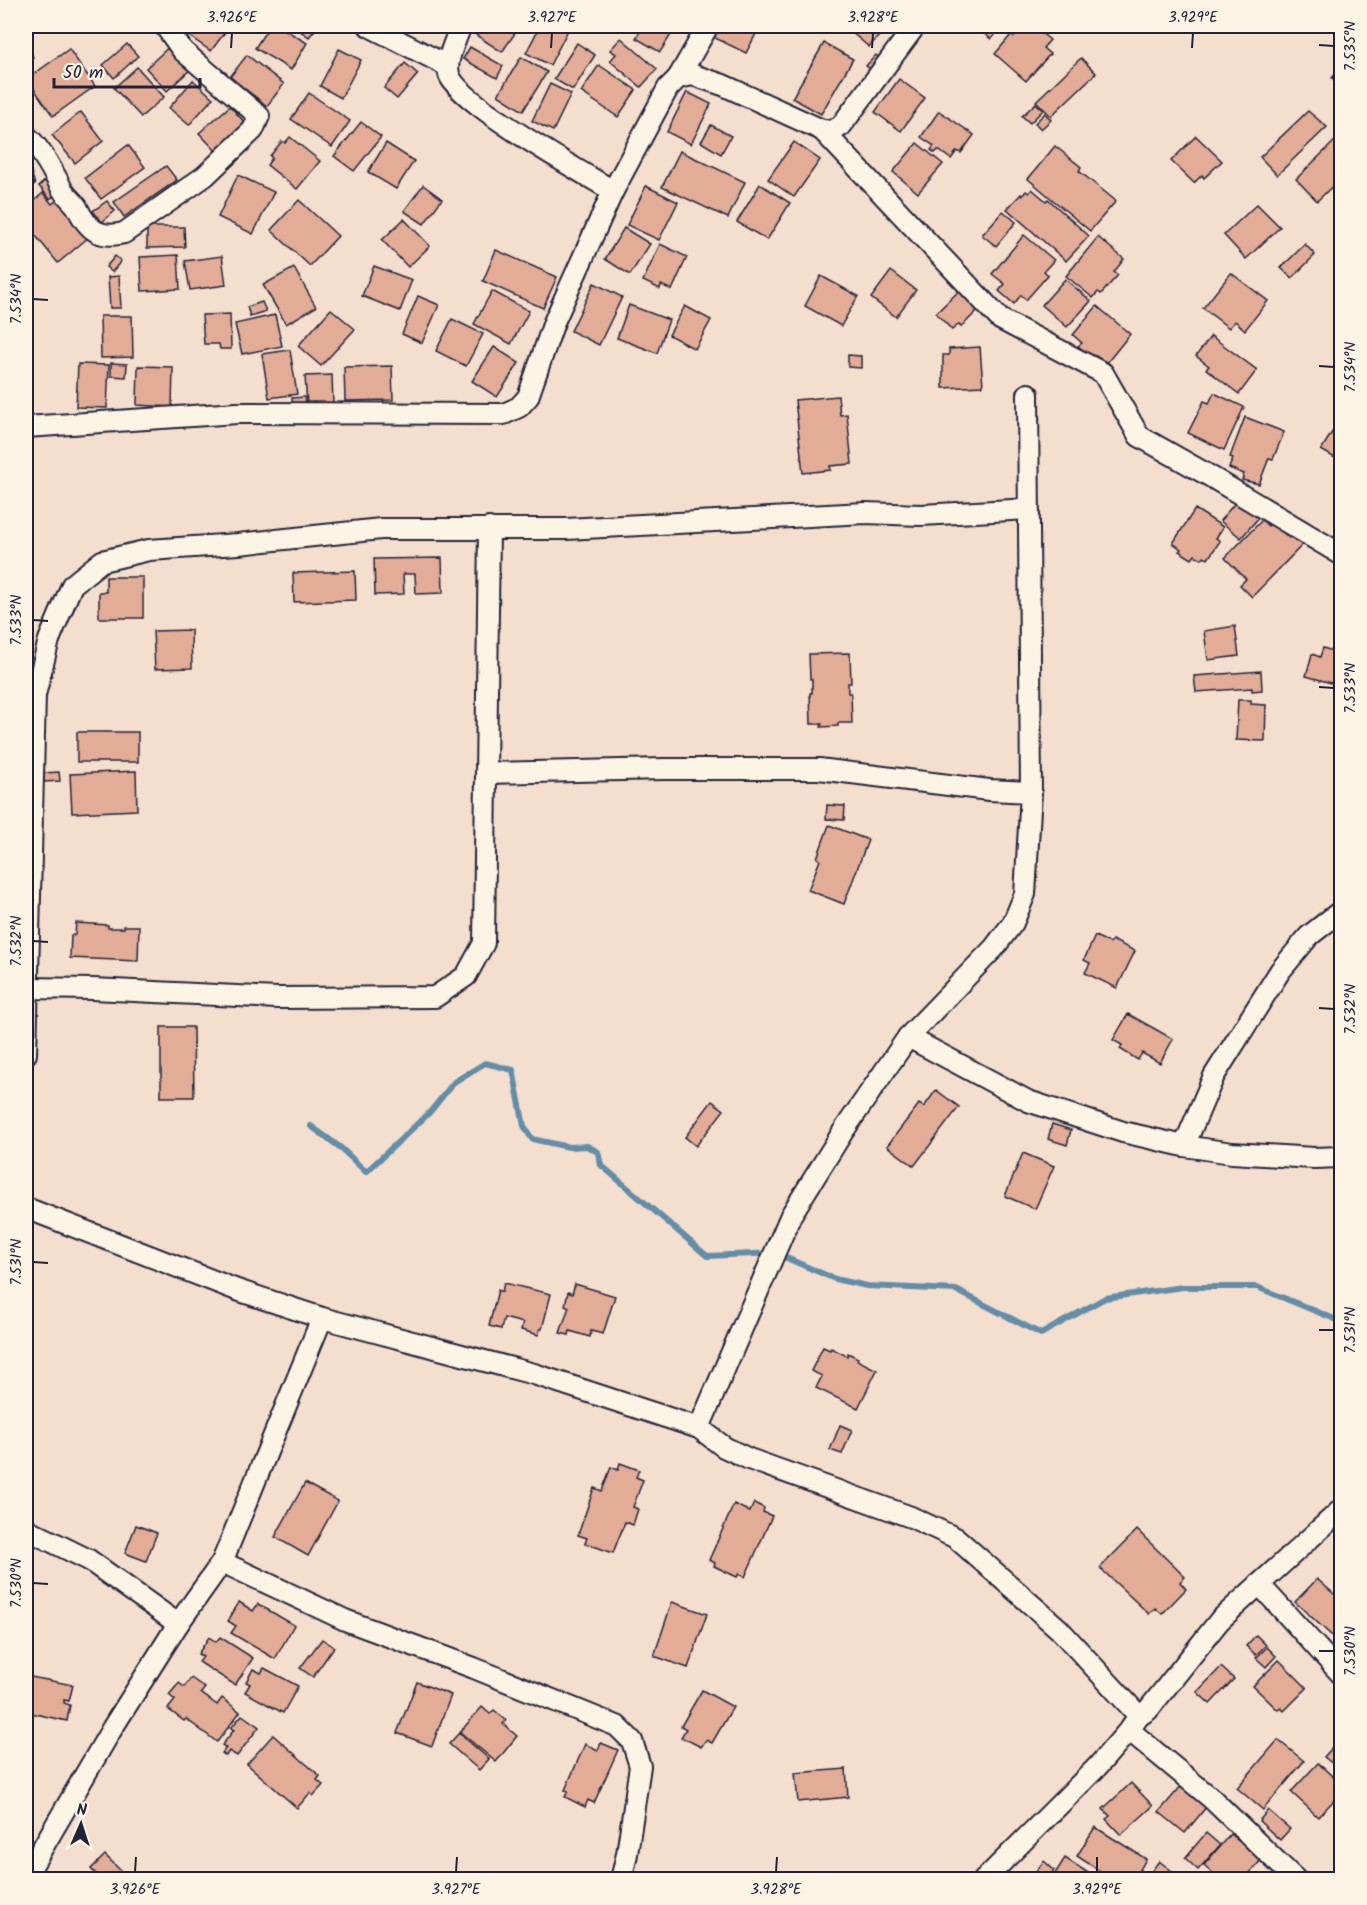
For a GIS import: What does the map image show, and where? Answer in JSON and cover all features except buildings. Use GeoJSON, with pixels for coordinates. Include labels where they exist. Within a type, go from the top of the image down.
{"type":"FeatureCollection","features":[{"type":"Feature","properties":{"kind":"street"},"geometry":{"type":"LineString","coordinates":[[26,136],[35,143],[80,215],[97,232],[112,236],[124,233],[205,176],[253,130],[259,116],[183,51],[165,26]]}},
{"type":"Feature","properties":{"kind":"street"},"geometry":{"type":"LineString","coordinates":[[369,26],[448,66]]}},
{"type":"Feature","properties":{"kind":"street"},"geometry":{"type":"LineString","coordinates":[[461,26],[448,66],[449,76],[455,86],[485,111],[613,191]]}},
{"type":"Feature","properties":{"kind":"street"},"geometry":{"type":"LineString","coordinates":[[26,427],[237,413],[504,414],[519,407],[528,397],[554,322],[613,191],[668,88],[678,78],[708,26]]}},
{"type":"Feature","properties":{"kind":"street"},"geometry":{"type":"LineString","coordinates":[[678,78],[693,75],[723,85],[822,130],[832,131],[841,126],[915,26]]}},
{"type":"Feature","properties":{"kind":"street"},"geometry":{"type":"LineString","coordinates":[[822,130],[1000,319],[1103,373],[1139,436],[1341,555]]}},
{"type":"Feature","properties":{"kind":"street"},"geometry":{"type":"LineString","coordinates":[[699,1428],[791,1215],[844,1130],[908,1037],[994,948],[1013,923],[1025,894],[1031,792],[1028,394]]}},
{"type":"Feature","properties":{"kind":"street"},"geometry":{"type":"LineString","coordinates":[[26,1054],[35,695],[49,640],[72,585],[102,561],[149,550],[238,544],[381,529],[566,529],[865,513],[921,514],[1028,509]]}},
{"type":"Feature","properties":{"kind":"street"},"geometry":{"type":"LineString","coordinates":[[26,988],[93,988],[277,998],[435,997],[466,976],[484,944],[489,528]]}},
{"type":"Feature","properties":{"kind":"street"},"geometry":{"type":"LineString","coordinates":[[487,773],[664,769],[819,769],[989,790],[1031,792]]}},
{"type":"Feature","properties":{"kind":"street"},"geometry":{"type":"LineString","coordinates":[[1184,1146],[1214,1076],[1280,971],[1310,936],[1341,910]]}},
{"type":"Feature","properties":{"kind":"street"},"geometry":{"type":"LineString","coordinates":[[908,1037],[1028,1101],[1123,1132],[1184,1146],[1232,1153],[1314,1158],[1341,1157]]}},
{"type":"Feature","properties":{"kind":"street"},"geometry":{"type":"LineString","coordinates":[[26,1208],[237,1290],[322,1318],[534,1374],[699,1428],[724,1447],[749,1459],[911,1516],[956,1538],[1059,1629],[1134,1723],[1296,1880]]}},
{"type":"Feature","properties":{"kind":"street"},"geometry":{"type":"LineString","coordinates":[[26,1876],[113,1727],[178,1624],[222,1562],[322,1318]]}},
{"type":"Feature","properties":{"kind":"street"},"geometry":{"type":"LineString","coordinates":[[984,1880],[1097,1767],[1148,1710],[1220,1620],[1341,1509]]}},
{"type":"Feature","properties":{"kind":"street"},"geometry":{"type":"LineString","coordinates":[[26,1529],[89,1560],[178,1624]]}},
{"type":"Feature","properties":{"kind":"street"},"geometry":{"type":"LineString","coordinates":[[222,1562],[345,1620],[474,1668],[617,1726],[632,1741],[640,1766],[621,1880]]}},
{"type":"Feature","properties":{"kind":"street"},"geometry":{"type":"LineString","coordinates":[[1260,1584],[1341,1674]]}},
{"type":"Feature","properties":{"kind":"waterway"},"geometry":{"type":"LineString","coordinates":[[311,1126],[341,1148],[366,1172],[430,1112],[454,1082],[485,1063],[513,1070],[524,1126],[532,1139],[569,1147],[587,1146],[598,1152],[601,1165],[707,1256],[775,1253],[835,1279],[867,1286],[956,1290],[1041,1334],[1105,1298],[1183,1287],[1257,1287],[1342,1322]]}}]}
